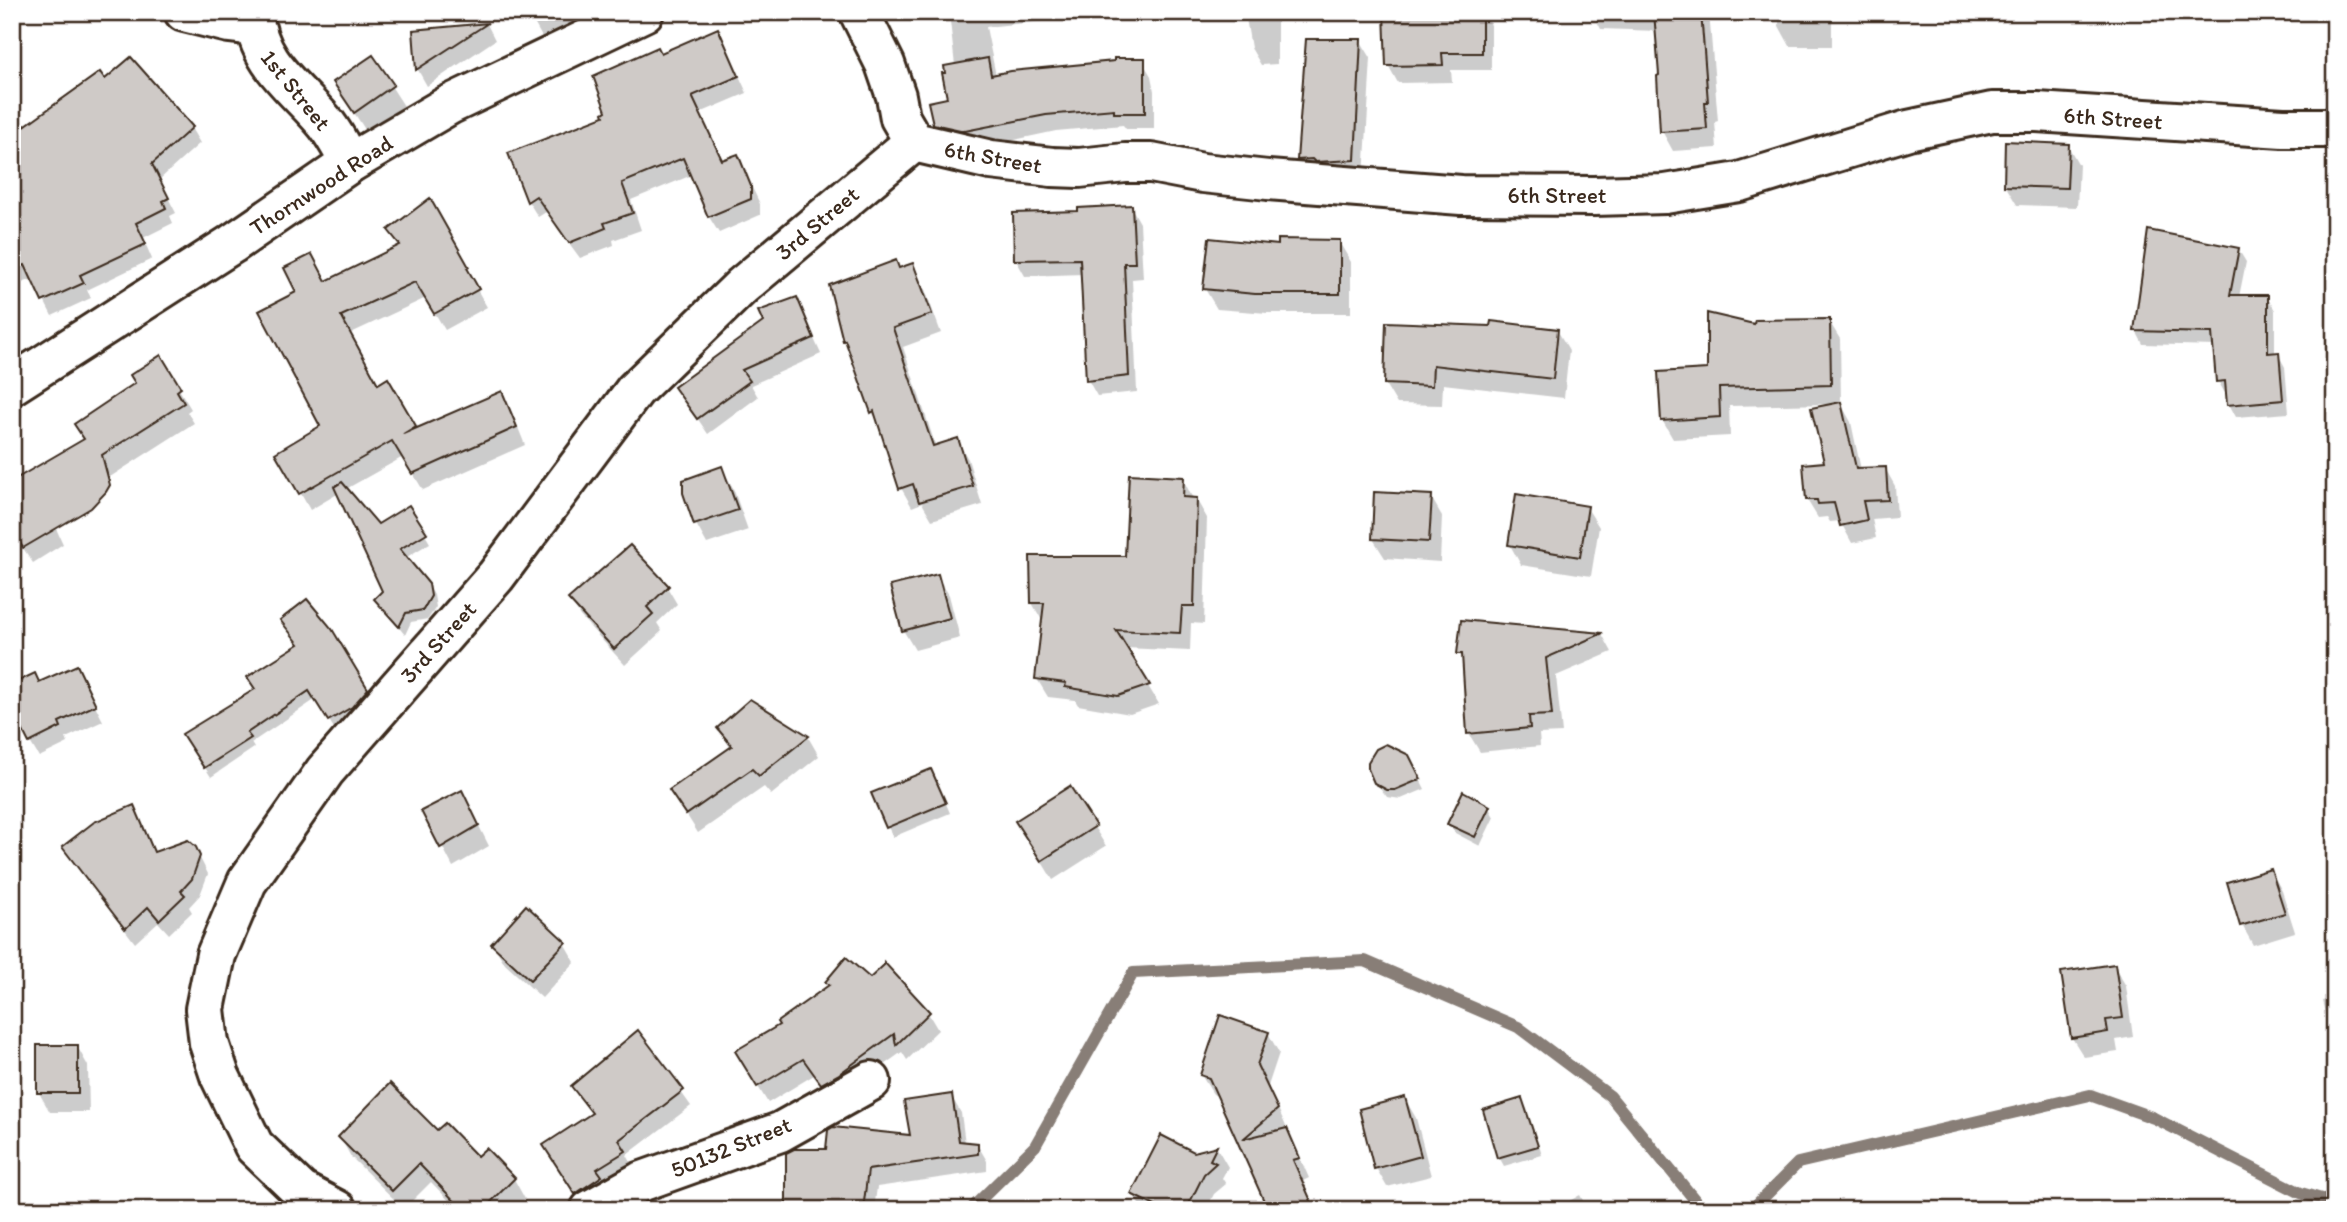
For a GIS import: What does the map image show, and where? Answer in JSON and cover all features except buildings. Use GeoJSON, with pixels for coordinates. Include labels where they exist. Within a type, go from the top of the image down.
{"type":"FeatureCollection","features":[{"type":"Feature","properties":{"kind":"street"},"geometry":{"type":"LineString","coordinates":[[184,12],[229,23],[254,19]]}},
{"type":"Feature","properties":{"kind":"street","name":"Thornwood Road"},"geometry":{"type":"LineString","coordinates":[[12,385],[232,244],[350,163],[449,105],[644,12]]}},
{"type":"Feature","properties":{"kind":"street","name":"6th Street"},"geometry":{"type":"LineString","coordinates":[[859,12],[884,64],[896,96],[900,118],[914,142],[992,160],[1052,167],[1151,163],[1203,173],[1268,180],[1461,195],[1665,194],[1739,182],[1908,130],[1992,112],[2037,112],[2283,128],[2335,128]]}},
{"type":"Feature","properties":{"kind":"street","name":"1st Street"},"geometry":{"type":"LineString","coordinates":[[254,19],[260,45],[271,66],[328,127],[350,163]]}},
{"type":"Feature","properties":{"kind":"street","name":"3rd Street"},"geometry":{"type":"LineString","coordinates":[[337,1210],[301,1191],[254,1146],[220,1076],[209,1044],[205,1009],[216,955],[247,882],[325,771],[496,576],[635,390],[742,286],[914,142]]}},
{"type":"Feature","properties":{"kind":"street","name":"50132 Street"},"geometry":{"type":"LineString","coordinates":[[590,1210],[640,1182],[779,1132],[871,1081]]}},
{"type":"Feature","properties":{"kind":"waterway"},"geometry":{"type":"LineString","coordinates":[[970,1210],[1035,1146],[1133,973],[1365,961],[1518,1027],[1610,1096],[1703,1210]]}},
{"type":"Feature","properties":{"kind":"waterway"},"geometry":{"type":"LineString","coordinates":[[1751,1210],[1798,1163],[2090,1095],[2154,1118],[2301,1193],[2335,1203]]}}]}
